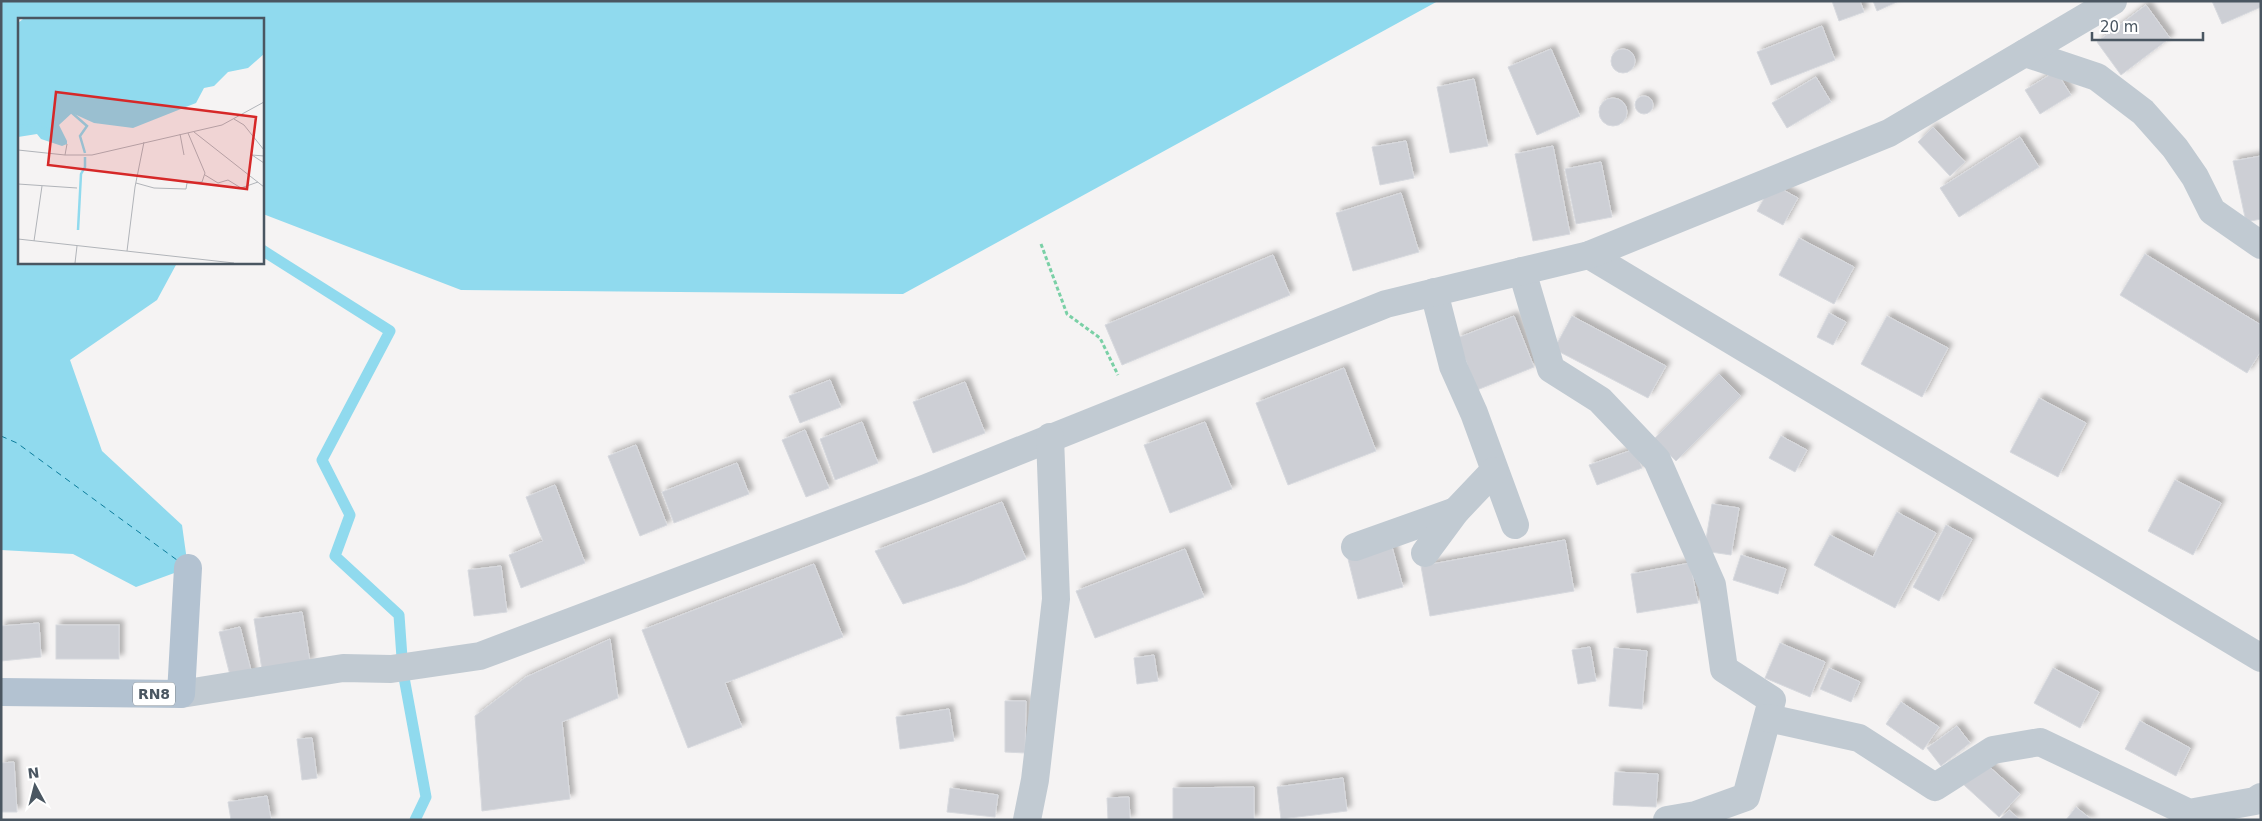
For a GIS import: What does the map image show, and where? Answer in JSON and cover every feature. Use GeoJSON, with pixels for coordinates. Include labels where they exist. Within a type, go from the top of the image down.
{"type":"FeatureCollection","features":[{"type":"Feature","properties":{"kind":"main road","name":"RN8"},"geometry":{"type":"LineString","coordinates":[[1,692],[181,694],[188,568]]}},
{"type":"Feature","properties":{"kind":"street"},"geometry":{"type":"LineString","coordinates":[[181,694],[344,668],[405,667],[480,656],[926,488],[1386,304],[1589,255],[1889,133],[2113,1]]}},
{"type":"Feature","properties":{"kind":"street"},"geometry":{"type":"LineString","coordinates":[[2025,53],[2097,77],[2143,112],[2174,148],[2195,177],[2212,211],[2261,245]]}},
{"type":"Feature","properties":{"kind":"street"},"geometry":{"type":"LineString","coordinates":[[1589,255],[2261,658]]}},
{"type":"Feature","properties":{"kind":"street"},"geometry":{"type":"LineString","coordinates":[[1522,271],[1551,369],[1600,400],[1657,460],[1712,586],[1724,669],[1772,700],[1746,797],[1696,815],[1666,820]]}},
{"type":"Feature","properties":{"kind":"street"},"geometry":{"type":"LineString","coordinates":[[1434,292],[1453,366],[1474,414],[1515,525]]}},
{"type":"Feature","properties":{"kind":"street"},"geometry":{"type":"LineString","coordinates":[[1027,820],[1036,780],[1056,599],[1050,437]]}},
{"type":"Feature","properties":{"kind":"street"},"geometry":{"type":"LineString","coordinates":[[1425,554],[1456,511],[1494,471]]}},
{"type":"Feature","properties":{"kind":"street"},"geometry":{"type":"LineString","coordinates":[[1355,547],[1456,511]]}},
{"type":"Feature","properties":{"kind":"street"},"geometry":{"type":"LineString","coordinates":[[1768,718],[1859,738],[1935,787],[1994,750],[2040,742],[2189,814],[2255,801],[2261,797]]}},
{"type":"Feature","properties":{"kind":"path"},"geometry":{"type":"LineString","coordinates":[[1041,244],[1067,314],[1100,338],[1132,405]]}},
{"type":"Feature","properties":{"kind":"water"},"geometry":{"type":"Polygon","coordinates":[[[1,1],[1438,1],[903,294],[461,290],[264,214],[264,18],[18,18],[18,264],[176,264],[157,300],[70,360],[102,451],[182,525],[188,568],[136,587],[73,554],[1,550],[1,1]]]}},
{"type":"Feature","properties":{"kind":"building"},"geometry":{"type":"Polygon","coordinates":[[[1832,1],[1860,1],[1864,12],[1839,21],[1832,1]]]}},
{"type":"Feature","properties":{"kind":"building"},"geometry":{"type":"Polygon","coordinates":[[[1873,1],[1899,1],[1877,11],[1873,1]]]}},
{"type":"Feature","properties":{"kind":"building"},"geometry":{"type":"Polygon","coordinates":[[[2212,1],[2261,1],[2261,7],[2222,24],[2212,1]]]}},
{"type":"Feature","properties":{"kind":"building"},"geometry":{"type":"Polygon","coordinates":[[[2146,5],[2170,38],[2121,75],[2097,42],[2146,5]]]}},
{"type":"Feature","properties":{"kind":"building"},"geometry":{"type":"Polygon","coordinates":[[[1822,26],[1835,60],[1771,85],[1757,52],[1822,26]]]}},
{"type":"Feature","properties":{"kind":"building"},"geometry":{"type":"Polygon","coordinates":[[[1551,49],[1580,116],[1537,135],[1508,67],[1551,49]]]}},
{"type":"Feature","properties":{"kind":"building"},"geometry":{"type":"Polygon","coordinates":[[[1623,49],[1631,53],[1635,61],[1631,69],[1623,73],[1615,69],[1611,61],[1615,53],[1623,49]]]}},
{"type":"Feature","properties":{"kind":"building"},"geometry":{"type":"Polygon","coordinates":[[[2056,71],[2071,95],[2040,114],[2025,90],[2056,71]]]}},
{"type":"Feature","properties":{"kind":"building"},"geometry":{"type":"Polygon","coordinates":[[[1816,77],[1831,102],[1787,128],[1772,103],[1816,77]]]}},
{"type":"Feature","properties":{"kind":"building"},"geometry":{"type":"Polygon","coordinates":[[[1474,79],[1488,146],[1450,153],[1437,87],[1474,79]]]}},
{"type":"Feature","properties":{"kind":"building"},"geometry":{"type":"Polygon","coordinates":[[[1644,96],[1650,99],[1653,105],[1650,111],[1644,114],[1638,111],[1635,105],[1638,99],[1644,96]]]}},
{"type":"Feature","properties":{"kind":"building"},"geometry":{"type":"Polygon","coordinates":[[[1613,98],[1623,102],[1627,112],[1623,122],[1613,126],[1603,122],[1599,112],[1603,102],[1613,98]]]}},
{"type":"Feature","properties":{"kind":"building"},"geometry":{"type":"Polygon","coordinates":[[[1933,127],[1965,162],[1950,176],[1918,142],[1933,127]]]}},
{"type":"Feature","properties":{"kind":"building"},"geometry":{"type":"Polygon","coordinates":[[[2020,137],[2039,167],[1959,217],[1940,188],[2020,137]]]}},
{"type":"Feature","properties":{"kind":"building"},"geometry":{"type":"Polygon","coordinates":[[[1406,141],[1414,178],[1380,185],[1372,147],[1406,141]]]}},
{"type":"Feature","properties":{"kind":"building"},"geometry":{"type":"Polygon","coordinates":[[[1553,146],[1570,234],[1533,241],[1515,154],[1553,146]]]}},
{"type":"Feature","properties":{"kind":"building"},"geometry":{"type":"Polygon","coordinates":[[[2261,156],[2261,219],[2246,222],[2233,161],[2261,156]]]}},
{"type":"Feature","properties":{"kind":"building"},"geometry":{"type":"Polygon","coordinates":[[[1601,162],[1612,217],[1576,224],[1565,169],[1601,162]]]}},
{"type":"Feature","properties":{"kind":"building"},"geometry":{"type":"Polygon","coordinates":[[[1772,184],[1798,198],[1783,225],[1757,211],[1772,184]]]}},
{"type":"Feature","properties":{"kind":"building"},"geometry":{"type":"Polygon","coordinates":[[[1401,193],[1419,252],[1353,271],[1336,213],[1401,193]]]}},
{"type":"Feature","properties":{"kind":"building"},"geometry":{"type":"Polygon","coordinates":[[[1799,238],[1854,267],[1834,304],[1779,275],[1799,238]]]}},
{"type":"Feature","properties":{"kind":"building"},"geometry":{"type":"Polygon","coordinates":[[[2145,254],[2261,325],[2261,351],[2247,373],[2120,295],[2145,254]]]}},
{"type":"Feature","properties":{"kind":"building"},"geometry":{"type":"Polygon","coordinates":[[[1273,255],[1290,295],[1122,365],[1105,325],[1273,255]]]}},
{"type":"Feature","properties":{"kind":"building"},"geometry":{"type":"Polygon","coordinates":[[[1829,313],[1846,322],[1833,345],[1817,337],[1829,313]]]}},
{"type":"Feature","properties":{"kind":"building"},"geometry":{"type":"Polygon","coordinates":[[[1514,316],[1534,367],[1477,390],[1457,338],[1514,316]]]}},
{"type":"Feature","properties":{"kind":"building"},"geometry":{"type":"Polygon","coordinates":[[[1572,316],[1666,366],[1648,398],[1554,349],[1572,316]]]}},
{"type":"Feature","properties":{"kind":"building"},"geometry":{"type":"Polygon","coordinates":[[[1887,316],[1948,348],[1922,397],[1861,364],[1887,316]]]}},
{"type":"Feature","properties":{"kind":"building"},"geometry":{"type":"Polygon","coordinates":[[[1344,368],[1376,451],[1288,485],[1256,403],[1344,368]]]}},
{"type":"Feature","properties":{"kind":"building"},"geometry":{"type":"Polygon","coordinates":[[[1719,374],[1741,396],[1676,461],[1654,439],[1719,374]]]}},
{"type":"Feature","properties":{"kind":"building"},"geometry":{"type":"Polygon","coordinates":[[[830,380],[841,407],[800,423],[789,396],[830,380]]]}},
{"type":"Feature","properties":{"kind":"building"},"geometry":{"type":"Polygon","coordinates":[[[965,382],[985,433],[933,453],[913,402],[965,382]]]}},
{"type":"Feature","properties":{"kind":"building"},"geometry":{"type":"Polygon","coordinates":[[[2039,398],[2086,423],[2058,477],[2010,452],[2039,398]]]}},
{"type":"Feature","properties":{"kind":"building"},"geometry":{"type":"Polygon","coordinates":[[[862,422],[878,463],[835,480],[820,439],[862,422]]]}},
{"type":"Feature","properties":{"kind":"building"},"geometry":{"type":"Polygon","coordinates":[[[1205,422],[1232,489],[1170,513],[1144,445],[1205,422]]]}},
{"type":"Feature","properties":{"kind":"building"},"geometry":{"type":"Polygon","coordinates":[[[805,430],[829,488],[806,497],[782,440],[805,430]]]}},
{"type":"Feature","properties":{"kind":"building"},"geometry":{"type":"Polygon","coordinates":[[[1781,436],[1807,450],[1795,472],[1769,458],[1781,436]]]}},
{"type":"Feature","properties":{"kind":"building"},"geometry":{"type":"Polygon","coordinates":[[[636,445],[667,525],[640,536],[608,456],[636,445]]]}},
{"type":"Feature","properties":{"kind":"building"},"geometry":{"type":"Polygon","coordinates":[[[1635,449],[1642,468],[1597,485],[1589,465],[1635,449]]]}},
{"type":"Feature","properties":{"kind":"building"},"geometry":{"type":"Polygon","coordinates":[[[737,463],[749,494],[674,523],[662,492],[737,463]]]}},
{"type":"Feature","properties":{"kind":"building"},"geometry":{"type":"Polygon","coordinates":[[[2175,480],[2221,503],[2193,555],[2148,531],[2175,480]]]}},
{"type":"Feature","properties":{"kind":"building"},"geometry":{"type":"Polygon","coordinates":[[[555,485],[585,563],[521,588],[509,555],[543,541],[526,497],[555,485]]]}},
{"type":"Feature","properties":{"kind":"building"},"geometry":{"type":"Polygon","coordinates":[[[1002,502],[1026,559],[965,584],[903,604],[875,551],[1002,502]]]}},
{"type":"Feature","properties":{"kind":"building"},"geometry":{"type":"Polygon","coordinates":[[[1712,504],[1739,508],[1731,555],[1704,551],[1712,504]]]}},
{"type":"Feature","properties":{"kind":"building"},"geometry":{"type":"Polygon","coordinates":[[[1897,512],[1936,533],[1895,608],[1814,565],[1830,535],[1873,557],[1897,512]]]}},
{"type":"Feature","properties":{"kind":"building"},"geometry":{"type":"Polygon","coordinates":[[[1946,525],[1972,539],[1939,601],[1913,587],[1946,525]]]}},
{"type":"Feature","properties":{"kind":"building"},"geometry":{"type":"Polygon","coordinates":[[[1565,540],[1574,591],[1430,616],[1421,566],[1565,540]]]}},
{"type":"Feature","properties":{"kind":"building"},"geometry":{"type":"Polygon","coordinates":[[[1392,547],[1403,587],[1358,599],[1348,559],[1392,547]]]}},
{"type":"Feature","properties":{"kind":"building"},"geometry":{"type":"Polygon","coordinates":[[[1185,549],[1204,597],[1095,638],[1076,591],[1185,549]]]}},
{"type":"Feature","properties":{"kind":"building"},"geometry":{"type":"Polygon","coordinates":[[[1741,555],[1786,569],[1778,594],[1733,580],[1741,555]]]}},
{"type":"Feature","properties":{"kind":"building"},"geometry":{"type":"Polygon","coordinates":[[[1690,563],[1698,603],[1637,613],[1631,574],[1690,563]]]}},
{"type":"Feature","properties":{"kind":"building"},"geometry":{"type":"Polygon","coordinates":[[[814,564],[843,637],[725,683],[742,727],[688,748],[642,630],[814,564]]]}},
{"type":"Feature","properties":{"kind":"building"},"geometry":{"type":"Polygon","coordinates":[[[501,566],[507,612],[474,616],[468,570],[501,566]]]}},
{"type":"Feature","properties":{"kind":"building"},"geometry":{"type":"Polygon","coordinates":[[[302,612],[310,662],[262,670],[254,619],[302,612]]]}},
{"type":"Feature","properties":{"kind":"building"},"geometry":{"type":"Polygon","coordinates":[[[39,623],[41,657],[1,661],[1,626],[39,623]]]}},
{"type":"Feature","properties":{"kind":"building"},"geometry":{"type":"Polygon","coordinates":[[[56,625],[119,625],[119,659],[56,659],[56,625]]]}},
{"type":"Feature","properties":{"kind":"building"},"geometry":{"type":"Polygon","coordinates":[[[240,627],[253,678],[232,683],[219,632],[240,627]]]}},
{"type":"Feature","properties":{"kind":"building"},"geometry":{"type":"Polygon","coordinates":[[[610,639],[618,698],[562,722],[570,799],[482,811],[475,716],[526,677],[610,639]]]}},
{"type":"Feature","properties":{"kind":"building"},"geometry":{"type":"Polygon","coordinates":[[[1780,643],[1825,662],[1810,697],[1765,678],[1780,643]]]}},
{"type":"Feature","properties":{"kind":"building"},"geometry":{"type":"Polygon","coordinates":[[[1590,647],[1596,681],[1578,684],[1572,650],[1590,647]]]}},
{"type":"Feature","properties":{"kind":"building"},"geometry":{"type":"Polygon","coordinates":[[[1614,648],[1647,651],[1642,709],[1609,706],[1614,648]]]}},
{"type":"Feature","properties":{"kind":"building"},"geometry":{"type":"Polygon","coordinates":[[[1154,655],[1158,681],[1137,684],[1134,658],[1154,655]]]}},
{"type":"Feature","properties":{"kind":"building"},"geometry":{"type":"Polygon","coordinates":[[[1829,668],[1860,682],[1851,702],[1820,689],[1829,668]]]}},
{"type":"Feature","properties":{"kind":"building"},"geometry":{"type":"Polygon","coordinates":[[[2053,668],[2099,692],[2080,728],[2034,703],[2053,668]]]}},
{"type":"Feature","properties":{"kind":"building"},"geometry":{"type":"Polygon","coordinates":[[[1005,701],[1026,701],[1025,753],[1005,752],[1005,701]]]}},
{"type":"Feature","properties":{"kind":"building"},"geometry":{"type":"Polygon","coordinates":[[[1901,702],[1939,727],[1923,750],[1886,724],[1901,702]]]}},
{"type":"Feature","properties":{"kind":"building"},"geometry":{"type":"Polygon","coordinates":[[[949,709],[954,741],[900,749],[896,717],[949,709]]]}},
{"type":"Feature","properties":{"kind":"building"},"geometry":{"type":"Polygon","coordinates":[[[2140,721],[2190,748],[2176,776],[2125,749],[2140,721]]]}},
{"type":"Feature","properties":{"kind":"building"},"geometry":{"type":"Polygon","coordinates":[[[1957,726],[1970,743],[1941,766],[1927,748],[1957,726]]]}},
{"type":"Feature","properties":{"kind":"building"},"geometry":{"type":"Polygon","coordinates":[[[312,738],[317,778],[302,780],[297,739],[312,738]]]}},
{"type":"Feature","properties":{"kind":"building"},"geometry":{"type":"Polygon","coordinates":[[[14,762],[17,812],[1,812],[1,763],[14,762]]]}},
{"type":"Feature","properties":{"kind":"building"},"geometry":{"type":"Polygon","coordinates":[[[1984,762],[2020,794],[1999,817],[1964,785],[1984,762]]]}},
{"type":"Feature","properties":{"kind":"building"},"geometry":{"type":"Polygon","coordinates":[[[1615,772],[1658,774],[1656,807],[1613,805],[1615,772]]]}},
{"type":"Feature","properties":{"kind":"building"},"geometry":{"type":"Polygon","coordinates":[[[1343,778],[1347,811],[1281,819],[1277,787],[1343,778]]]}},
{"type":"Feature","properties":{"kind":"building"},"geometry":{"type":"Polygon","coordinates":[[[1254,787],[1254,820],[1173,820],[1173,788],[1254,787]]]}},
{"type":"Feature","properties":{"kind":"building"},"geometry":{"type":"Polygon","coordinates":[[[950,788],[998,795],[995,817],[947,812],[950,788]]]}},
{"type":"Feature","properties":{"kind":"building"},"geometry":{"type":"Polygon","coordinates":[[[267,796],[271,820],[231,820],[228,802],[267,796]]]}},
{"type":"Feature","properties":{"kind":"building"},"geometry":{"type":"Polygon","coordinates":[[[1129,797],[1130,820],[1108,820],[1107,798],[1129,797]]]}},
{"type":"Feature","properties":{"kind":"building"},"geometry":{"type":"Polygon","coordinates":[[[2076,807],[2092,820],[2066,820],[2076,807]]]}},
{"type":"Feature","properties":{"kind":"building"},"geometry":{"type":"Polygon","coordinates":[[[2009,810],[2020,820],[1999,820],[2009,810]]]}},
{"type":"Feature","properties":{"kind":"waterway"},"geometry":{"type":"LineString","coordinates":[[264,251],[390,331],[322,460],[350,515],[335,556],[399,615],[403,672],[426,797],[415,820]]}},
{"type":"Feature","properties":{"kind":"ferry route"},"geometry":{"type":"LineString","coordinates":[[1,436],[17,443],[177,560]]}}]}
